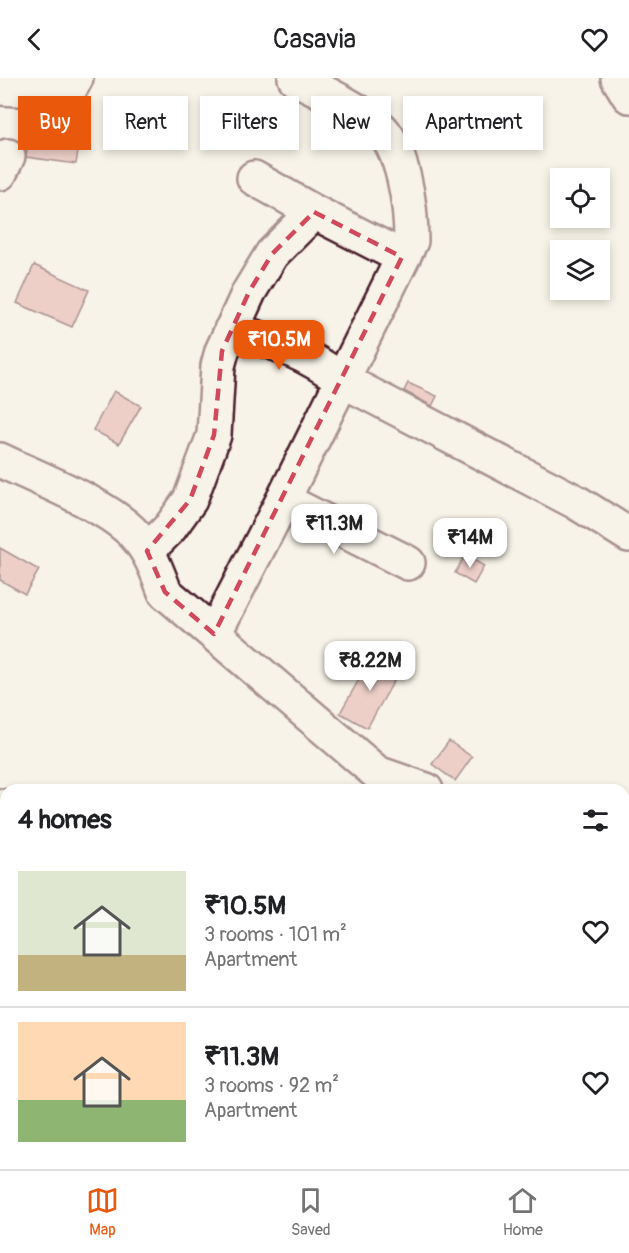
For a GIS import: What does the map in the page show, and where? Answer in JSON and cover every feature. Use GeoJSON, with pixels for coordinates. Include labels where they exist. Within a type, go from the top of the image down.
{"type":"FeatureCollection","features":[{"type":"Feature","properties":{"kind":"main road"},"geometry":{"type":"LineString","coordinates":[[0,88],[57,91],[71,87],[76,78]]}},
{"type":"Feature","properties":{"kind":"main road"},"geometry":{"type":"LineString","coordinates":[[618,78],[629,96]]}},
{"type":"Feature","properties":{"kind":"main road"},"geometry":{"type":"LineString","coordinates":[[214,634],[411,241],[409,204],[390,141],[377,125],[308,81]]}},
{"type":"Feature","properties":{"kind":"main road"},"geometry":{"type":"LineString","coordinates":[[254,178],[402,257]]}},
{"type":"Feature","properties":{"kind":"main road"},"geometry":{"type":"LineString","coordinates":[[147,551],[170,528],[190,500],[214,435],[218,366],[231,330],[249,292],[272,254],[314,212]]}},
{"type":"Feature","properties":{"kind":"main road"},"geometry":{"type":"LineString","coordinates":[[231,330],[280,343],[320,363],[342,380],[576,502],[629,535]]}},
{"type":"Feature","properties":{"kind":"main road"},"geometry":{"type":"LineString","coordinates":[[0,460],[93,505],[134,534],[154,561],[165,592],[377,773],[409,784]]}},
{"type":"Feature","properties":{"kind":"main road"},"geometry":{"type":"LineString","coordinates":[[283,500],[408,563]]}},
{"type":"Feature","properties":{"kind":"highlighted area"},"geometry":{"type":"Polygon","coordinates":[[[314,212],[402,257],[214,634],[165,592],[147,551],[190,500],[214,435],[222,351],[249,292],[272,254],[314,212]]]}},
{"type":"Feature","properties":{"kind":"building"},"geometry":{"type":"Polygon","coordinates":[[[27,150],[78,150],[76,164],[26,157],[27,150]]]}},
{"type":"Feature","properties":{"kind":"building"},"geometry":{"type":"Polygon","coordinates":[[[34,265],[89,290],[72,327],[17,303],[34,265]]]}},
{"type":"Feature","properties":{"kind":"building"},"geometry":{"type":"Polygon","coordinates":[[[408,383],[437,396],[432,406],[404,391],[408,383]]]}},
{"type":"Feature","properties":{"kind":"building"},"geometry":{"type":"Polygon","coordinates":[[[114,391],[141,406],[119,444],[93,430],[114,391]]]}},
{"type":"Feature","properties":{"kind":"building"},"geometry":{"type":"Polygon","coordinates":[[[0,548],[39,570],[25,594],[0,580],[0,548]]]}},
{"type":"Feature","properties":{"kind":"building"},"geometry":{"type":"Polygon","coordinates":[[[465,555],[484,566],[474,584],[455,573],[465,555]]]}},
{"type":"Feature","properties":{"kind":"building"},"geometry":{"type":"Polygon","coordinates":[[[373,655],[400,670],[367,728],[340,713],[373,655]]]}},
{"type":"Feature","properties":{"kind":"building"},"geometry":{"type":"Polygon","coordinates":[[[449,741],[472,757],[455,781],[432,764],[449,741]]]}}]}
